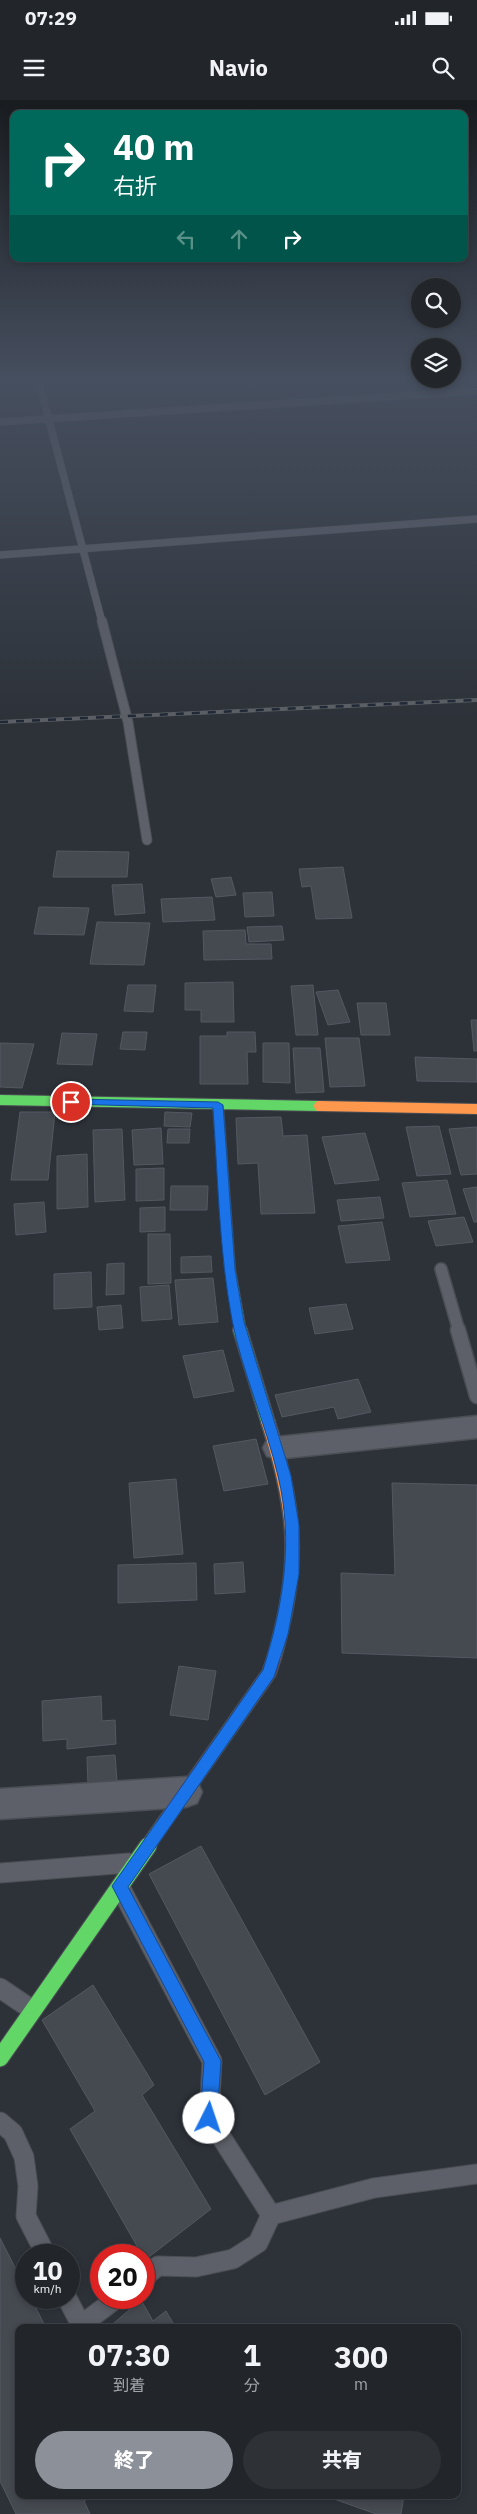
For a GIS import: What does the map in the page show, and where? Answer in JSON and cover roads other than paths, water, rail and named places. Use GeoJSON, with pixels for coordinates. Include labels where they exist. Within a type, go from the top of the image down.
{"type":"FeatureCollection","features":[{"type":"Feature","properties":{"kind":"street"},"geometry":{"type":"LineString","coordinates":[[0,1100],[477,1109]]}},
{"type":"Feature","properties":{"kind":"street"},"geometry":{"type":"LineString","coordinates":[[0,2058],[269,1673],[281,1634],[292,1574],[293,1525],[285,1476],[238,1322],[230,1269],[218,1105]]}},
{"type":"Feature","properties":{"kind":"street"},"geometry":{"type":"LineString","coordinates":[[277,1448],[477,1427]]}},
{"type":"Feature","properties":{"kind":"street"},"geometry":{"type":"LineString","coordinates":[[0,1804],[186,1792]]}},
{"type":"Feature","properties":{"kind":"lane"},"geometry":{"type":"LineString","coordinates":[[68,495],[128,722],[147,840]]}},
{"type":"Feature","properties":{"kind":"lane"},"geometry":{"type":"LineString","coordinates":[[0,555],[477,520]]}},
{"type":"Feature","properties":{"kind":"lane"},"geometry":{"type":"LineString","coordinates":[[442,1269],[477,1396]]}},
{"type":"Feature","properties":{"kind":"lane"},"geometry":{"type":"LineString","coordinates":[[0,1873],[136,1863]]}},
{"type":"Feature","properties":{"kind":"lane"},"geometry":{"type":"LineString","coordinates":[[120,1886],[212,2061],[209,2118],[271,2215]]}},
{"type":"Feature","properties":{"kind":"lane"},"geometry":{"type":"LineString","coordinates":[[0,1988],[33,2011]]}},
{"type":"Feature","properties":{"kind":"lane"},"geometry":{"type":"LineString","coordinates":[[0,2122],[13,2133],[24,2157],[28,2186],[26,2216],[40,2244]]}},
{"type":"Feature","properties":{"kind":"lane"},"geometry":{"type":"LineString","coordinates":[[155,2268],[158,2266],[184,2268],[225,2263],[256,2245],[271,2215],[374,2188],[477,2174]]}},
{"type":"Feature","properties":{"kind":"lane"},"geometry":{"type":"LineString","coordinates":[[72,2309],[80,2324]]}},
{"type":"Feature","properties":{"kind":"lane"},"geometry":{"type":"LineString","coordinates":[[84,2324],[103,2309]]}},
{"type":"Feature","properties":{"kind":"railway"},"geometry":{"type":"LineString","coordinates":[[0,722],[477,700]]}}]}
